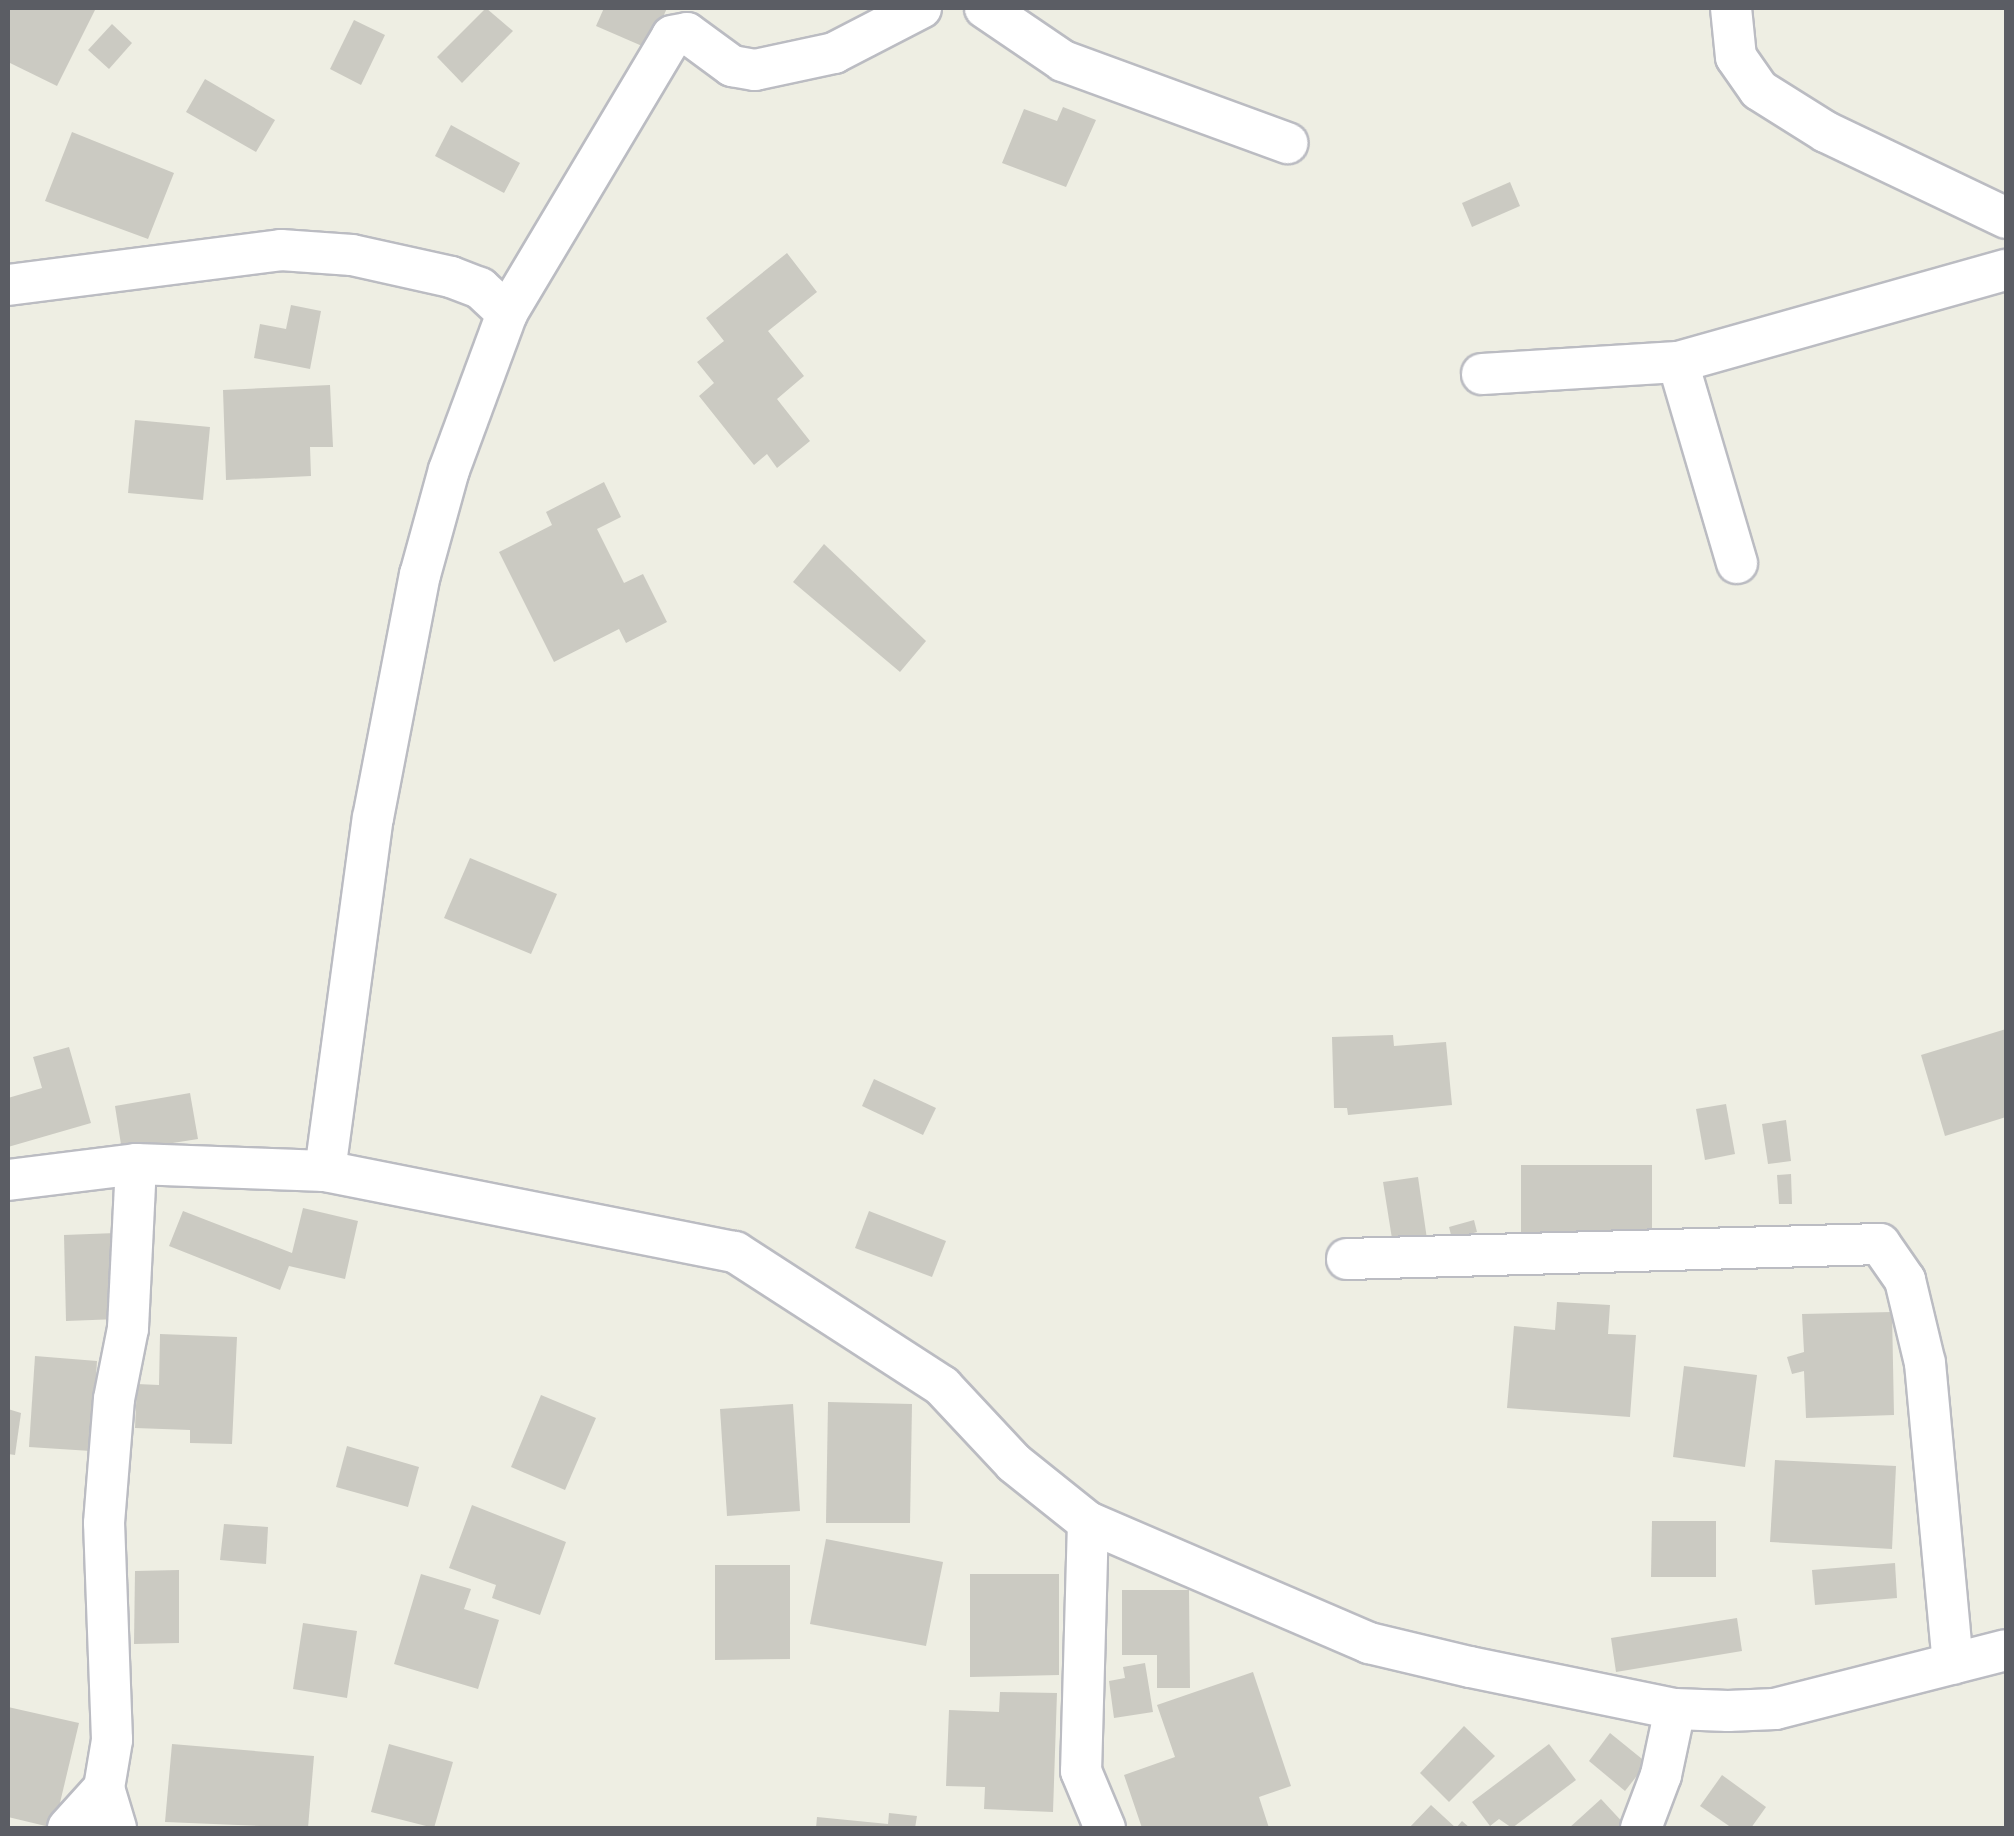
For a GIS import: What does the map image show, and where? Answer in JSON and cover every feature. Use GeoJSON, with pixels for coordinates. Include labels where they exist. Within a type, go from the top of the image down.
{"type":"FeatureCollection","features":[{"type":"Feature","properties":{"kind":"street"},"geometry":{"type":"LineString","coordinates":[[324,1171],[373,818],[420,575],[449,470],[508,313],[672,36],[687,32],[732,66],[755,70],[834,53],[921,8]]}},
{"type":"Feature","properties":{"kind":"street"},"geometry":{"type":"LineString","coordinates":[[985,8],[1063,61],[1287,143]]}},
{"type":"Feature","properties":{"kind":"street"},"geometry":{"type":"LineString","coordinates":[[1731,8],[1736,57],[1759,90],[1826,132],[2006,218]]}},
{"type":"Feature","properties":{"kind":"street"},"geometry":{"type":"LineString","coordinates":[[8,285],[280,250],[352,255],[451,277],[480,288],[508,313]]}},
{"type":"Feature","properties":{"kind":"street"},"geometry":{"type":"LineString","coordinates":[[1482,374],[1678,362],[2006,270]]}},
{"type":"Feature","properties":{"kind":"street"},"geometry":{"type":"LineString","coordinates":[[1678,362],[1737,563]]}},
{"type":"Feature","properties":{"kind":"street"},"geometry":{"type":"LineString","coordinates":[[116,1828],[104,1788],[112,1740],[104,1523],[114,1399],[128,1328],[136,1164]]}},
{"type":"Feature","properties":{"kind":"street"},"geometry":{"type":"LineString","coordinates":[[8,1180],[136,1164],[324,1171],[735,1252],[942,1386],[1014,1463],[1088,1522],[1369,1643],[1675,1709],[1775,1710],[2006,1650]]}},
{"type":"Feature","properties":{"kind":"street"},"geometry":{"type":"LineString","coordinates":[[1347,1259],[1880,1244],[1906,1280],[1925,1363],[1953,1664]]}},
{"type":"Feature","properties":{"kind":"street"},"geometry":{"type":"LineString","coordinates":[[1088,1522],[1081,1771],[1105,1828]]}},
{"type":"Feature","properties":{"kind":"street"},"geometry":{"type":"LineString","coordinates":[[1641,1828],[1675,1709]]}},
{"type":"Feature","properties":{"kind":"street"},"geometry":{"type":"LineString","coordinates":[[68,1828],[104,1788]]}},
{"type":"Feature","properties":{"kind":"building"},"geometry":{"type":"Polygon","coordinates":[[[8,8],[96,8],[57,86],[8,62],[8,8]]]}},
{"type":"Feature","properties":{"kind":"building"},"geometry":{"type":"Polygon","coordinates":[[[486,8],[513,31],[462,83],[437,57],[486,8]]]}},
{"type":"Feature","properties":{"kind":"building"},"geometry":{"type":"Polygon","coordinates":[[[604,8],[667,8],[649,49],[596,26],[604,8]]]}},
{"type":"Feature","properties":{"kind":"building"},"geometry":{"type":"Polygon","coordinates":[[[354,20],[385,35],[361,85],[330,69],[354,20]]]}},
{"type":"Feature","properties":{"kind":"building"},"geometry":{"type":"Polygon","coordinates":[[[112,24],[132,43],[109,69],[88,50],[112,24]]]}},
{"type":"Feature","properties":{"kind":"building"},"geometry":{"type":"Polygon","coordinates":[[[205,79],[275,120],[256,152],[186,112],[205,79]]]}},
{"type":"Feature","properties":{"kind":"building"},"geometry":{"type":"Polygon","coordinates":[[[1063,107],[1096,120],[1066,187],[1002,163],[1024,109],[1057,121],[1063,107]]]}},
{"type":"Feature","properties":{"kind":"building"},"geometry":{"type":"Polygon","coordinates":[[[451,125],[520,163],[504,193],[435,156],[451,125]]]}},
{"type":"Feature","properties":{"kind":"building"},"geometry":{"type":"Polygon","coordinates":[[[72,132],[174,173],[148,239],[45,201],[72,132]]]}},
{"type":"Feature","properties":{"kind":"building"},"geometry":{"type":"Polygon","coordinates":[[[1510,182],[1520,206],[1472,227],[1462,203],[1510,182]]]}},
{"type":"Feature","properties":{"kind":"building"},"geometry":{"type":"Polygon","coordinates":[[[787,253],[817,292],[768,331],[804,376],[777,399],[810,441],[777,468],[767,454],[754,465],[699,396],[714,383],[697,362],[724,341],[706,318],[787,253]]]}},
{"type":"Feature","properties":{"kind":"building"},"geometry":{"type":"Polygon","coordinates":[[[291,305],[321,311],[310,369],[254,358],[260,324],[286,329],[291,305]]]}},
{"type":"Feature","properties":{"kind":"building"},"geometry":{"type":"Polygon","coordinates":[[[330,385],[333,447],[310,447],[311,476],[226,480],[223,390],[330,385]]]}},
{"type":"Feature","properties":{"kind":"building"},"geometry":{"type":"Polygon","coordinates":[[[135,420],[210,427],[203,500],[128,493],[135,420]]]}},
{"type":"Feature","properties":{"kind":"building"},"geometry":{"type":"Polygon","coordinates":[[[604,482],[621,517],[597,529],[624,583],[643,574],[667,622],[626,643],[619,629],[554,662],[499,552],[552,525],[546,512],[604,482]]]}},
{"type":"Feature","properties":{"kind":"building"},"geometry":{"type":"Polygon","coordinates":[[[824,544],[926,641],[900,672],[793,582],[824,544]]]}},
{"type":"Feature","properties":{"kind":"building"},"geometry":{"type":"Polygon","coordinates":[[[470,858],[557,894],[531,954],[444,918],[470,858]]]}},
{"type":"Feature","properties":{"kind":"building"},"geometry":{"type":"Polygon","coordinates":[[[2006,1029],[2006,1117],[1945,1136],[1921,1055],[2006,1029]]]}},
{"type":"Feature","properties":{"kind":"building"},"geometry":{"type":"Polygon","coordinates":[[[1393,1035],[1394,1046],[1446,1042],[1452,1105],[1348,1115],[1347,1108],[1334,1108],[1332,1037],[1393,1035]]]}},
{"type":"Feature","properties":{"kind":"building"},"geometry":{"type":"Polygon","coordinates":[[[69,1047],[91,1123],[8,1147],[8,1098],[42,1088],[33,1057],[69,1047]]]}},
{"type":"Feature","properties":{"kind":"building"},"geometry":{"type":"Polygon","coordinates":[[[874,1079],[936,1108],[923,1135],[862,1106],[874,1079]]]}},
{"type":"Feature","properties":{"kind":"building"},"geometry":{"type":"Polygon","coordinates":[[[190,1093],[198,1139],[122,1151],[115,1106],[190,1093]]]}},
{"type":"Feature","properties":{"kind":"building"},"geometry":{"type":"Polygon","coordinates":[[[1726,1104],[1735,1154],[1705,1160],[1696,1109],[1726,1104]]]}},
{"type":"Feature","properties":{"kind":"building"},"geometry":{"type":"Polygon","coordinates":[[[1786,1120],[1791,1161],[1768,1164],[1762,1124],[1786,1120]]]}},
{"type":"Feature","properties":{"kind":"building"},"geometry":{"type":"Polygon","coordinates":[[[1521,1165],[1652,1165],[1652,1242],[1521,1242],[1521,1165]]]}},
{"type":"Feature","properties":{"kind":"building"},"geometry":{"type":"Polygon","coordinates":[[[1791,1174],[1792,1204],[1779,1204],[1777,1175],[1791,1174]]]}},
{"type":"Feature","properties":{"kind":"building"},"geometry":{"type":"Polygon","coordinates":[[[1418,1177],[1427,1239],[1393,1245],[1383,1182],[1418,1177]]]}},
{"type":"Feature","properties":{"kind":"building"},"geometry":{"type":"Polygon","coordinates":[[[303,1208],[358,1221],[345,1279],[289,1266],[280,1290],[169,1246],[183,1211],[292,1253],[303,1208]]]}},
{"type":"Feature","properties":{"kind":"building"},"geometry":{"type":"Polygon","coordinates":[[[869,1211],[946,1241],[932,1277],[855,1248],[869,1211]]]}},
{"type":"Feature","properties":{"kind":"building"},"geometry":{"type":"Polygon","coordinates":[[[1474,1220],[1477,1232],[1452,1239],[1449,1227],[1474,1220]]]}},
{"type":"Feature","properties":{"kind":"building"},"geometry":{"type":"Polygon","coordinates":[[[116,1233],[118,1319],[66,1321],[64,1235],[116,1233]]]}},
{"type":"Feature","properties":{"kind":"building"},"geometry":{"type":"Polygon","coordinates":[[[1557,1302],[1610,1305],[1608,1334],[1636,1335],[1630,1417],[1507,1408],[1514,1326],[1555,1330],[1557,1302]]]}},
{"type":"Feature","properties":{"kind":"building"},"geometry":{"type":"Polygon","coordinates":[[[1892,1312],[1894,1415],[1806,1418],[1804,1371],[1792,1374],[1787,1357],[1804,1352],[1802,1314],[1892,1312]]]}},
{"type":"Feature","properties":{"kind":"building"},"geometry":{"type":"Polygon","coordinates":[[[160,1334],[237,1337],[232,1444],[190,1443],[190,1430],[135,1428],[137,1384],[159,1385],[160,1334]]]}},
{"type":"Feature","properties":{"kind":"building"},"geometry":{"type":"Polygon","coordinates":[[[35,1356],[97,1361],[91,1451],[29,1447],[35,1356]]]}},
{"type":"Feature","properties":{"kind":"building"},"geometry":{"type":"Polygon","coordinates":[[[1684,1366],[1757,1375],[1745,1467],[1673,1457],[1684,1366]]]}},
{"type":"Feature","properties":{"kind":"building"},"geometry":{"type":"Polygon","coordinates":[[[541,1395],[596,1418],[565,1490],[511,1467],[541,1395]]]}},
{"type":"Feature","properties":{"kind":"building"},"geometry":{"type":"Polygon","coordinates":[[[828,1402],[912,1404],[910,1523],[826,1523],[828,1402]]]}},
{"type":"Feature","properties":{"kind":"building"},"geometry":{"type":"Polygon","coordinates":[[[793,1404],[800,1511],[727,1516],[720,1409],[793,1404]]]}},
{"type":"Feature","properties":{"kind":"building"},"geometry":{"type":"Polygon","coordinates":[[[8,1409],[21,1413],[15,1455],[8,1454],[8,1409]]]}},
{"type":"Feature","properties":{"kind":"building"},"geometry":{"type":"Polygon","coordinates":[[[347,1446],[419,1467],[408,1507],[336,1487],[347,1446]]]}},
{"type":"Feature","properties":{"kind":"building"},"geometry":{"type":"Polygon","coordinates":[[[1775,1460],[1896,1466],[1892,1549],[1770,1542],[1775,1460]]]}},
{"type":"Feature","properties":{"kind":"building"},"geometry":{"type":"Polygon","coordinates":[[[472,1505],[566,1542],[540,1615],[492,1598],[496,1585],[449,1568],[472,1505]]]}},
{"type":"Feature","properties":{"kind":"building"},"geometry":{"type":"Polygon","coordinates":[[[1652,1521],[1716,1521],[1716,1577],[1651,1577],[1652,1521]]]}},
{"type":"Feature","properties":{"kind":"building"},"geometry":{"type":"Polygon","coordinates":[[[224,1524],[268,1527],[266,1564],[220,1560],[224,1524]]]}},
{"type":"Feature","properties":{"kind":"building"},"geometry":{"type":"Polygon","coordinates":[[[826,1539],[943,1562],[926,1646],[810,1624],[826,1539]]]}},
{"type":"Feature","properties":{"kind":"building"},"geometry":{"type":"Polygon","coordinates":[[[1895,1563],[1897,1598],[1815,1605],[1812,1570],[1895,1563]]]}},
{"type":"Feature","properties":{"kind":"building"},"geometry":{"type":"Polygon","coordinates":[[[715,1565],[790,1565],[790,1659],[715,1660],[715,1565]]]}},
{"type":"Feature","properties":{"kind":"building"},"geometry":{"type":"Polygon","coordinates":[[[179,1570],[179,1643],[134,1644],[135,1571],[179,1570]]]}},
{"type":"Feature","properties":{"kind":"building"},"geometry":{"type":"Polygon","coordinates":[[[421,1574],[471,1589],[464,1609],[499,1620],[478,1689],[394,1664],[421,1574]]]}},
{"type":"Feature","properties":{"kind":"building"},"geometry":{"type":"Polygon","coordinates":[[[970,1574],[1059,1574],[1059,1675],[970,1677],[970,1574]]]}},
{"type":"Feature","properties":{"kind":"building"},"geometry":{"type":"Polygon","coordinates":[[[1122,1590],[1189,1590],[1190,1688],[1157,1688],[1157,1655],[1122,1655],[1122,1590]]]}},
{"type":"Feature","properties":{"kind":"building"},"geometry":{"type":"Polygon","coordinates":[[[1737,1618],[1742,1651],[1616,1672],[1611,1638],[1737,1618]]]}},
{"type":"Feature","properties":{"kind":"building"},"geometry":{"type":"Polygon","coordinates":[[[303,1623],[357,1631],[347,1698],[293,1689],[303,1623]]]}},
{"type":"Feature","properties":{"kind":"building"},"geometry":{"type":"Polygon","coordinates":[[[1145,1663],[1153,1712],[1114,1718],[1109,1681],[1125,1678],[1123,1667],[1145,1663]]]}},
{"type":"Feature","properties":{"kind":"building"},"geometry":{"type":"Polygon","coordinates":[[[1253,1672],[1291,1786],[1259,1797],[1269,1828],[1142,1828],[1124,1775],[1175,1757],[1157,1705],[1253,1672]]]}},
{"type":"Feature","properties":{"kind":"building"},"geometry":{"type":"Polygon","coordinates":[[[1000,1692],[1057,1693],[1053,1812],[984,1809],[985,1787],[946,1786],[949,1710],[999,1712],[1000,1692]]]}},
{"type":"Feature","properties":{"kind":"building"},"geometry":{"type":"Polygon","coordinates":[[[8,1707],[79,1723],[54,1828],[8,1817],[8,1707]]]}},
{"type":"Feature","properties":{"kind":"building"},"geometry":{"type":"Polygon","coordinates":[[[1464,1726],[1495,1756],[1449,1802],[1420,1773],[1464,1726]]]}},
{"type":"Feature","properties":{"kind":"building"},"geometry":{"type":"Polygon","coordinates":[[[1610,1733],[1647,1763],[1625,1791],[1589,1761],[1610,1733]]]}},
{"type":"Feature","properties":{"kind":"building"},"geometry":{"type":"Polygon","coordinates":[[[172,1744],[314,1756],[308,1828],[165,1822],[172,1744]]]}},
{"type":"Feature","properties":{"kind":"building"},"geometry":{"type":"Polygon","coordinates":[[[389,1744],[453,1762],[434,1828],[371,1812],[389,1744]]]}},
{"type":"Feature","properties":{"kind":"building"},"geometry":{"type":"Polygon","coordinates":[[[1549,1744],[1576,1780],[1512,1828],[1499,1819],[1490,1826],[1472,1802],[1549,1744]]]}},
{"type":"Feature","properties":{"kind":"building"},"geometry":{"type":"Polygon","coordinates":[[[1722,1775],[1766,1807],[1751,1828],[1732,1828],[1700,1806],[1722,1775]]]}},
{"type":"Feature","properties":{"kind":"building"},"geometry":{"type":"Polygon","coordinates":[[[1601,1799],[1628,1828],[1569,1828],[1601,1799]]]}},
{"type":"Feature","properties":{"kind":"building"},"geometry":{"type":"Polygon","coordinates":[[[1431,1805],[1456,1828],[1409,1828],[1431,1805]]]}},
{"type":"Feature","properties":{"kind":"building"},"geometry":{"type":"Polygon","coordinates":[[[889,1813],[917,1816],[915,1828],[816,1828],[817,1817],[888,1824],[889,1813]]]}}]}
